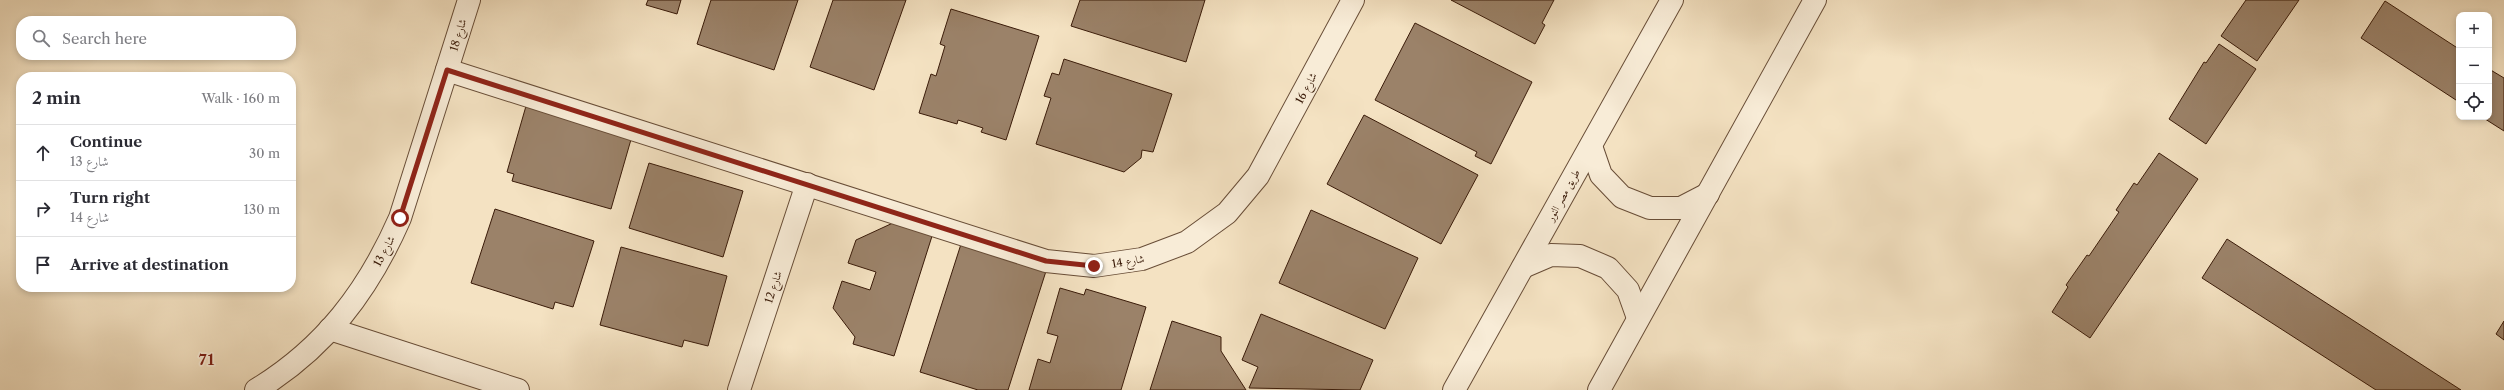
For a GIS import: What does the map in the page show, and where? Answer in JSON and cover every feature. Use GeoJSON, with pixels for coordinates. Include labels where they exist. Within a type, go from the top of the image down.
{"type":"FeatureCollection","features":[{"type":"Feature","properties":{"kind":"street","name":"شارع 18"},"geometry":{"type":"LineString","coordinates":[[447,70],[469,0]]}},
{"type":"Feature","properties":{"kind":"street","name":"شارع 16"},"geometry":{"type":"LineString","coordinates":[[1258,176],[1353,0]]}},
{"type":"Feature","properties":{"kind":"street","name":"طريق مصر النور"},"geometry":{"type":"LineString","coordinates":[[1454,390],[1672,0]]}},
{"type":"Feature","properties":{"kind":"street"},"geometry":{"type":"LineString","coordinates":[[1599,390],[1814,0]]}},
{"type":"Feature","properties":{"kind":"street","name":"شارع 14"},"geometry":{"type":"LineString","coordinates":[[447,70],[1046,261],[1094,266],[1142,260],[1187,242],[1227,213],[1258,176]]}},
{"type":"Feature","properties":{"kind":"street","name":"شارع 13"},"geometry":{"type":"LineString","coordinates":[[256,390],[305,355],[330,329],[352,305],[387,248],[400,218],[447,70]]}},
{"type":"Feature","properties":{"kind":"street"},"geometry":{"type":"LineString","coordinates":[[1591,146],[1601,175],[1622,197],[1643,206],[1650,208],[1680,208],[1708,194]]}},
{"type":"Feature","properties":{"kind":"street","name":"شارع 12"},"geometry":{"type":"LineString","coordinates":[[740,390],[807,184]]}},
{"type":"Feature","properties":{"kind":"street"},"geometry":{"type":"LineString","coordinates":[[1523,267],[1551,255],[1580,256],[1608,268],[1628,290],[1638,318]]}},
{"type":"Feature","properties":{"kind":"street"},"geometry":{"type":"LineString","coordinates":[[330,329],[518,390]]}},
{"type":"Feature","properties":{"kind":"building"},"geometry":{"type":"Polygon","coordinates":[[[648,0],[681,0],[677,14],[646,5],[648,0]]]}},
{"type":"Feature","properties":{"kind":"building"},"geometry":{"type":"Polygon","coordinates":[[[711,0],[798,0],[774,70],[697,44],[711,0]]]}},
{"type":"Feature","properties":{"kind":"building"},"geometry":{"type":"Polygon","coordinates":[[[833,0],[906,0],[874,90],[810,67],[833,0]]]}},
{"type":"Feature","properties":{"kind":"building"},"geometry":{"type":"Polygon","coordinates":[[[1080,0],[1205,0],[1186,62],[1071,26],[1080,0]]]}},
{"type":"Feature","properties":{"kind":"building"},"geometry":{"type":"Polygon","coordinates":[[[1451,0],[1554,0],[1542,23],[1545,25],[1535,44],[1451,0]]]}},
{"type":"Feature","properties":{"kind":"building"},"geometry":{"type":"Polygon","coordinates":[[[2246,0],[2299,0],[2257,61],[2221,36],[2246,0]]]}},
{"type":"Feature","properties":{"kind":"building"},"geometry":{"type":"Polygon","coordinates":[[[2385,1],[2456,47],[2456,100],[2361,38],[2385,1]]]}},
{"type":"Feature","properties":{"kind":"building"},"geometry":{"type":"Polygon","coordinates":[[[951,9],[1039,36],[1006,140],[981,132],[983,128],[958,120],[957,124],[919,113],[931,74],[936,76],[945,46],[940,44],[951,9]]]}},
{"type":"Feature","properties":{"kind":"building"},"geometry":{"type":"Polygon","coordinates":[[[1415,23],[1532,82],[1491,164],[1475,156],[1477,152],[1375,100],[1415,23]]]}},
{"type":"Feature","properties":{"kind":"building"},"geometry":{"type":"Polygon","coordinates":[[[2219,44],[2256,69],[2206,144],[2169,119],[2204,62],[2206,63],[2219,44]]]}},
{"type":"Feature","properties":{"kind":"building"},"geometry":{"type":"Polygon","coordinates":[[[1064,59],[1172,94],[1153,152],[1142,150],[1141,158],[1124,172],[1036,144],[1051,98],[1044,96],[1052,73],[1059,75],[1064,59]]]}},
{"type":"Feature","properties":{"kind":"building"},"geometry":{"type":"Polygon","coordinates":[[[2492,71],[2504,78],[2504,131],[2487,120],[2492,120],[2492,71]]]}},
{"type":"Feature","properties":{"kind":"building"},"geometry":{"type":"Polygon","coordinates":[[[526,106],[632,136],[611,209],[512,181],[514,174],[507,172],[526,106]]]}},
{"type":"Feature","properties":{"kind":"building"},"geometry":{"type":"Polygon","coordinates":[[[1364,115],[1478,175],[1441,244],[1327,184],[1364,115]]]}},
{"type":"Feature","properties":{"kind":"building"},"geometry":{"type":"Polygon","coordinates":[[[2159,153],[2198,179],[2090,338],[2052,312],[2068,287],[2066,285],[2087,255],[2089,256],[2119,212],[2116,210],[2134,183],[2137,185],[2159,153]]]}},
{"type":"Feature","properties":{"kind":"building"},"geometry":{"type":"Polygon","coordinates":[[[649,163],[743,191],[723,257],[629,228],[649,163]]]}},
{"type":"Feature","properties":{"kind":"building"},"geometry":{"type":"Polygon","coordinates":[[[495,209],[594,241],[573,307],[555,302],[553,309],[471,283],[495,209]]]}},
{"type":"Feature","properties":{"kind":"building"},"geometry":{"type":"Polygon","coordinates":[[[1311,210],[1418,258],[1385,329],[1279,283],[1311,210]]]}},
{"type":"Feature","properties":{"kind":"building"},"geometry":{"type":"Polygon","coordinates":[[[895,222],[933,233],[894,356],[853,344],[855,337],[833,308],[842,281],[870,290],[876,272],[848,263],[856,240],[895,222]]]}},
{"type":"Feature","properties":{"kind":"building"},"geometry":{"type":"Polygon","coordinates":[[[2227,239],[2461,390],[2376,390],[2202,278],[2227,239]]]}},
{"type":"Feature","properties":{"kind":"building"},"geometry":{"type":"Polygon","coordinates":[[[962,241],[1047,268],[1008,390],[978,390],[920,372],[962,241]]]}},
{"type":"Feature","properties":{"kind":"building"},"geometry":{"type":"Polygon","coordinates":[[[621,247],[727,276],[708,346],[684,340],[682,347],[600,325],[621,247]]]}},
{"type":"Feature","properties":{"kind":"building"},"geometry":{"type":"Polygon","coordinates":[[[1060,288],[1084,295],[1086,289],[1146,307],[1121,390],[1029,390],[1038,359],[1050,363],[1058,336],[1047,333],[1060,288]]]}},
{"type":"Feature","properties":{"kind":"building"},"geometry":{"type":"Polygon","coordinates":[[[1261,314],[1373,360],[1360,390],[1249,388],[1258,367],[1242,360],[1261,314]]]}},
{"type":"Feature","properties":{"kind":"building"},"geometry":{"type":"Polygon","coordinates":[[[1172,321],[1221,337],[1221,351],[1246,390],[1150,390],[1172,321]]]}},
{"type":"Feature","properties":{"kind":"building"},"geometry":{"type":"Polygon","coordinates":[[[2504,321],[2504,340],[2496,334],[2504,321]]]}},
{"type":"Feature","properties":{"kind":"district","name":"71"},"geometry":{"type":"Point","coordinates":[207,359]}},
{"type":"Feature","properties":{"kind":"route"},"geometry":{"type":"LineString","coordinates":[[400,218],[447,70],[1046,261],[1094,266]]}}]}
